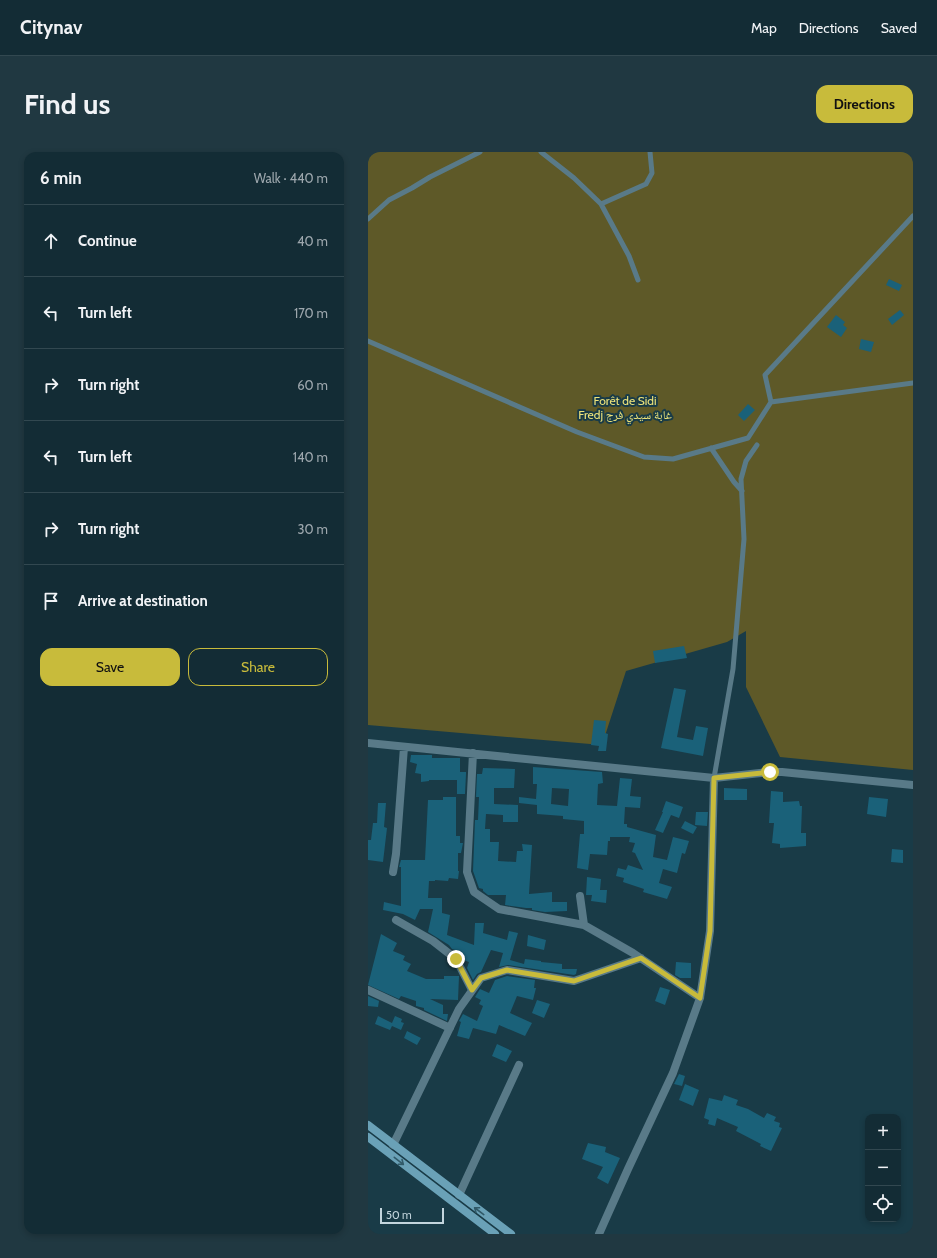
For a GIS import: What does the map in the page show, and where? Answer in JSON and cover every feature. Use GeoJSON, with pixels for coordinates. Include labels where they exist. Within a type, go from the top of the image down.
{"type":"FeatureCollection","features":[{"type":"Feature","properties":{"kind":"main road"},"geometry":{"type":"LineString","coordinates":[[368,1126],[511,1234]]}},
{"type":"Feature","properties":{"kind":"main road"},"geometry":{"type":"LineString","coordinates":[[368,1137],[495,1234]]}},
{"type":"Feature","properties":{"kind":"street"},"geometry":{"type":"LineString","coordinates":[[368,743],[714,778],[782,772],[913,785]]}},
{"type":"Feature","properties":{"kind":"street"},"geometry":{"type":"LineString","coordinates":[[393,872],[396,854],[404,747]]}},
{"type":"Feature","properties":{"kind":"street"},"geometry":{"type":"LineString","coordinates":[[473,753],[467,872],[474,892],[499,909],[584,925],[641,958],[700,998]]}},
{"type":"Feature","properties":{"kind":"street"},"geometry":{"type":"LineString","coordinates":[[600,1234],[628,1169],[673,1074],[700,998],[710,931],[714,778]]}},
{"type":"Feature","properties":{"kind":"street"},"geometry":{"type":"LineString","coordinates":[[580,896],[584,925]]}},
{"type":"Feature","properties":{"kind":"street"},"geometry":{"type":"LineString","coordinates":[[396,920],[433,941],[456,959],[472,990]]}},
{"type":"Feature","properties":{"kind":"street"},"geometry":{"type":"LineString","coordinates":[[393,1145],[459,1008],[481,978],[507,970],[574,981],[641,958]]}},
{"type":"Feature","properties":{"kind":"street"},"geometry":{"type":"LineString","coordinates":[[368,990],[450,1028]]}},
{"type":"Feature","properties":{"kind":"street"},"geometry":{"type":"LineString","coordinates":[[459,1195],[519,1065]]}},
{"type":"Feature","properties":{"kind":"lane"},"geometry":{"type":"LineString","coordinates":[[368,219],[389,200],[430,177],[480,152]]}},
{"type":"Feature","properties":{"kind":"lane"},"geometry":{"type":"LineString","coordinates":[[541,152],[574,178],[600,204],[630,256],[638,280]]}},
{"type":"Feature","properties":{"kind":"lane"},"geometry":{"type":"LineString","coordinates":[[600,204],[646,184],[652,173],[650,152]]}},
{"type":"Feature","properties":{"kind":"lane"},"geometry":{"type":"LineString","coordinates":[[368,341],[577,432],[644,457],[673,458],[748,438],[771,402],[765,375],[913,216]]}},
{"type":"Feature","properties":{"kind":"lane"},"geometry":{"type":"LineString","coordinates":[[771,402],[913,383]]}},
{"type":"Feature","properties":{"kind":"lane"},"geometry":{"type":"LineString","coordinates":[[714,778],[732,669],[744,539],[741,479],[744,466],[757,445]]}},
{"type":"Feature","properties":{"kind":"lane"},"geometry":{"type":"LineString","coordinates":[[711,448],[734,482],[742,491]]}},
{"type":"Feature","properties":{"kind":"green space","name":"Forêt de Sidi Fredj غابة سيدي فرج"},"geometry":{"type":"Polygon","coordinates":[[[368,152],[913,152],[913,770],[780,757],[746,687],[746,631],[727,642],[626,671],[602,745],[368,725],[368,152]]]}},
{"type":"Feature","properties":{"kind":"building"},"geometry":{"type":"Polygon","coordinates":[[[889,279],[902,285],[899,291],[886,285],[889,279]]]}},
{"type":"Feature","properties":{"kind":"building"},"geometry":{"type":"Polygon","coordinates":[[[900,310],[904,315],[892,325],[888,319],[900,310]]]}},
{"type":"Feature","properties":{"kind":"building"},"geometry":{"type":"Polygon","coordinates":[[[836,315],[845,322],[843,325],[847,328],[841,337],[827,327],[836,315]]]}},
{"type":"Feature","properties":{"kind":"building"},"geometry":{"type":"Polygon","coordinates":[[[861,339],[874,342],[871,352],[859,349],[861,339]]]}},
{"type":"Feature","properties":{"kind":"building"},"geometry":{"type":"Polygon","coordinates":[[[748,404],[755,410],[744,421],[738,415],[748,404]]]}},
{"type":"Feature","properties":{"kind":"building"},"geometry":{"type":"Polygon","coordinates":[[[684,646],[687,658],[655,663],[653,651],[684,646]]]}},
{"type":"Feature","properties":{"kind":"building"},"geometry":{"type":"Polygon","coordinates":[[[674,688],[686,690],[677,737],[693,740],[696,726],[708,728],[703,756],[661,748],[674,688]]]}},
{"type":"Feature","properties":{"kind":"building"},"geometry":{"type":"Polygon","coordinates":[[[594,720],[606,721],[605,733],[608,734],[606,751],[598,751],[599,746],[591,745],[594,720]]]}},
{"type":"Feature","properties":{"kind":"building"},"geometry":{"type":"Polygon","coordinates":[[[411,755],[432,755],[432,758],[460,758],[460,772],[466,772],[465,794],[457,794],[457,780],[429,780],[421,782],[421,774],[415,773],[417,764],[410,762],[411,755]]]}},
{"type":"Feature","properties":{"kind":"building"},"geometry":{"type":"Polygon","coordinates":[[[533,767],[602,772],[603,783],[598,784],[597,805],[617,806],[620,778],[632,779],[630,796],[641,797],[640,808],[625,807],[624,824],[627,824],[627,827],[656,835],[653,857],[667,860],[673,837],[689,841],[685,854],[682,853],[677,873],[663,869],[659,883],[672,887],[667,899],[643,892],[644,889],[623,882],[624,878],[616,876],[618,868],[626,870],[628,865],[643,870],[635,853],[632,852],[635,843],[629,842],[630,837],[610,837],[610,841],[608,841],[607,855],[590,854],[588,870],[577,868],[580,834],[584,834],[584,821],[563,819],[563,816],[537,814],[537,805],[519,803],[519,797],[536,799],[537,784],[533,784],[533,767]],[[552,788],[551,804],[568,806],[569,789],[552,788]]]}},
{"type":"Feature","properties":{"kind":"building"},"geometry":{"type":"Polygon","coordinates":[[[483,768],[515,769],[514,788],[494,788],[494,804],[518,805],[518,822],[503,822],[503,815],[486,814],[485,829],[490,829],[490,842],[499,842],[498,861],[516,862],[517,851],[523,851],[522,844],[532,845],[529,894],[552,892],[552,902],[567,902],[567,911],[545,912],[532,910],[532,908],[505,905],[506,895],[488,895],[483,891],[483,889],[479,888],[473,871],[475,820],[478,820],[479,797],[476,797],[477,774],[482,774],[483,768]]]}},
{"type":"Feature","properties":{"kind":"building"},"geometry":{"type":"Polygon","coordinates":[[[724,788],[747,789],[747,800],[724,800],[724,788]]]}},
{"type":"Feature","properties":{"kind":"building"},"geometry":{"type":"Polygon","coordinates":[[[771,791],[783,792],[783,802],[799,801],[800,806],[802,806],[801,833],[806,833],[806,846],[780,848],[780,844],[772,843],[774,823],[769,823],[771,791]]]}},
{"type":"Feature","properties":{"kind":"building"},"geometry":{"type":"Polygon","coordinates":[[[443,797],[456,797],[456,836],[460,836],[460,843],[463,843],[461,853],[458,853],[458,879],[449,878],[448,881],[429,881],[428,898],[442,898],[442,913],[450,915],[447,935],[474,945],[475,923],[484,923],[483,933],[507,940],[509,931],[518,933],[510,960],[524,964],[525,959],[562,964],[562,969],[577,969],[576,974],[574,975],[508,965],[499,967],[503,953],[491,950],[481,972],[477,974],[473,980],[467,968],[469,962],[463,960],[457,953],[458,951],[452,949],[449,945],[428,932],[433,909],[420,909],[415,920],[403,914],[383,910],[384,902],[401,906],[401,867],[399,867],[401,860],[425,860],[428,800],[443,800],[443,797]]]}},
{"type":"Feature","properties":{"kind":"building"},"geometry":{"type":"Polygon","coordinates":[[[869,797],[888,799],[886,817],[867,814],[869,797]]]}},
{"type":"Feature","properties":{"kind":"building"},"geometry":{"type":"Polygon","coordinates":[[[666,801],[683,807],[679,818],[671,815],[663,833],[655,830],[666,801]]]}},
{"type":"Feature","properties":{"kind":"building"},"geometry":{"type":"Polygon","coordinates":[[[378,803],[386,803],[384,827],[387,828],[383,862],[368,860],[368,840],[371,840],[373,823],[377,823],[378,803]]]}},
{"type":"Feature","properties":{"kind":"building"},"geometry":{"type":"Polygon","coordinates":[[[696,812],[708,812],[707,826],[695,825],[696,812]]]}},
{"type":"Feature","properties":{"kind":"building"},"geometry":{"type":"Polygon","coordinates":[[[685,821],[697,827],[693,834],[681,828],[685,821]]]}},
{"type":"Feature","properties":{"kind":"building"},"geometry":{"type":"Polygon","coordinates":[[[892,849],[903,850],[903,863],[891,862],[892,849]]]}},
{"type":"Feature","properties":{"kind":"building"},"geometry":{"type":"Polygon","coordinates":[[[587,877],[601,879],[600,890],[607,890],[606,903],[591,901],[592,895],[586,895],[587,877]]]}},
{"type":"Feature","properties":{"kind":"building"},"geometry":{"type":"Polygon","coordinates":[[[381,934],[397,943],[393,951],[405,956],[403,960],[411,964],[407,971],[426,979],[444,979],[444,976],[459,976],[458,1000],[430,999],[443,1005],[443,1014],[448,1014],[447,1021],[424,1010],[424,1008],[416,1006],[416,1001],[401,996],[399,999],[368,985],[381,934]]]}},
{"type":"Feature","properties":{"kind":"building"},"geometry":{"type":"Polygon","coordinates":[[[528,935],[546,940],[544,950],[527,946],[528,935]]]}},
{"type":"Feature","properties":{"kind":"building"},"geometry":{"type":"Polygon","coordinates":[[[676,962],[691,963],[691,978],[680,978],[675,975],[676,962]]]}},
{"type":"Feature","properties":{"kind":"building"},"geometry":{"type":"Polygon","coordinates":[[[507,976],[535,980],[534,988],[536,988],[533,1000],[517,996],[510,1013],[532,1023],[525,1036],[499,1025],[496,1034],[473,1028],[469,1039],[457,1036],[461,1022],[459,1021],[463,1014],[477,1021],[483,1006],[479,1004],[481,1000],[475,997],[480,989],[489,993],[495,980],[507,976]]]}},
{"type":"Feature","properties":{"kind":"building"},"geometry":{"type":"Polygon","coordinates":[[[660,987],[670,990],[665,1005],[655,1001],[660,987]]]}},
{"type":"Feature","properties":{"kind":"building"},"geometry":{"type":"Polygon","coordinates":[[[368,996],[379,1001],[378,1007],[368,1006],[368,996]]]}},
{"type":"Feature","properties":{"kind":"building"},"geometry":{"type":"Polygon","coordinates":[[[537,1000],[550,1004],[544,1018],[532,1013],[537,1000]]]}},
{"type":"Feature","properties":{"kind":"building"},"geometry":{"type":"Polygon","coordinates":[[[378,1016],[392,1023],[395,1016],[402,1019],[401,1022],[404,1023],[401,1030],[392,1026],[390,1030],[375,1024],[378,1016]]]}},
{"type":"Feature","properties":{"kind":"building"},"geometry":{"type":"Polygon","coordinates":[[[407,1031],[421,1038],[417,1045],[404,1038],[407,1031]]]}},
{"type":"Feature","properties":{"kind":"building"},"geometry":{"type":"Polygon","coordinates":[[[497,1044],[512,1051],[506,1062],[492,1056],[497,1044]]]}},
{"type":"Feature","properties":{"kind":"building"},"geometry":{"type":"Polygon","coordinates":[[[679,1074],[685,1076],[682,1086],[674,1084],[679,1074]]]}},
{"type":"Feature","properties":{"kind":"building"},"geometry":{"type":"Polygon","coordinates":[[[685,1084],[699,1090],[693,1106],[679,1100],[685,1084]]]}},
{"type":"Feature","properties":{"kind":"building"},"geometry":{"type":"Polygon","coordinates":[[[724,1095],[738,1100],[736,1105],[748,1109],[764,1118],[767,1113],[776,1117],[774,1121],[780,1123],[779,1127],[782,1128],[771,1151],[736,1131],[738,1127],[717,1118],[715,1126],[708,1124],[709,1120],[704,1118],[709,1098],[722,1101],[724,1095]]]}},
{"type":"Feature","properties":{"kind":"building"},"geometry":{"type":"Polygon","coordinates":[[[588,1143],[606,1147],[605,1152],[620,1158],[608,1184],[597,1178],[603,1167],[582,1159],[588,1143]]]}},
{"type":"Feature","properties":{"kind":"route"},"geometry":{"type":"LineString","coordinates":[[456,959],[472,990],[481,978],[507,970],[574,981],[641,958],[700,998],[710,931],[714,778],[770,772]]}}]}
